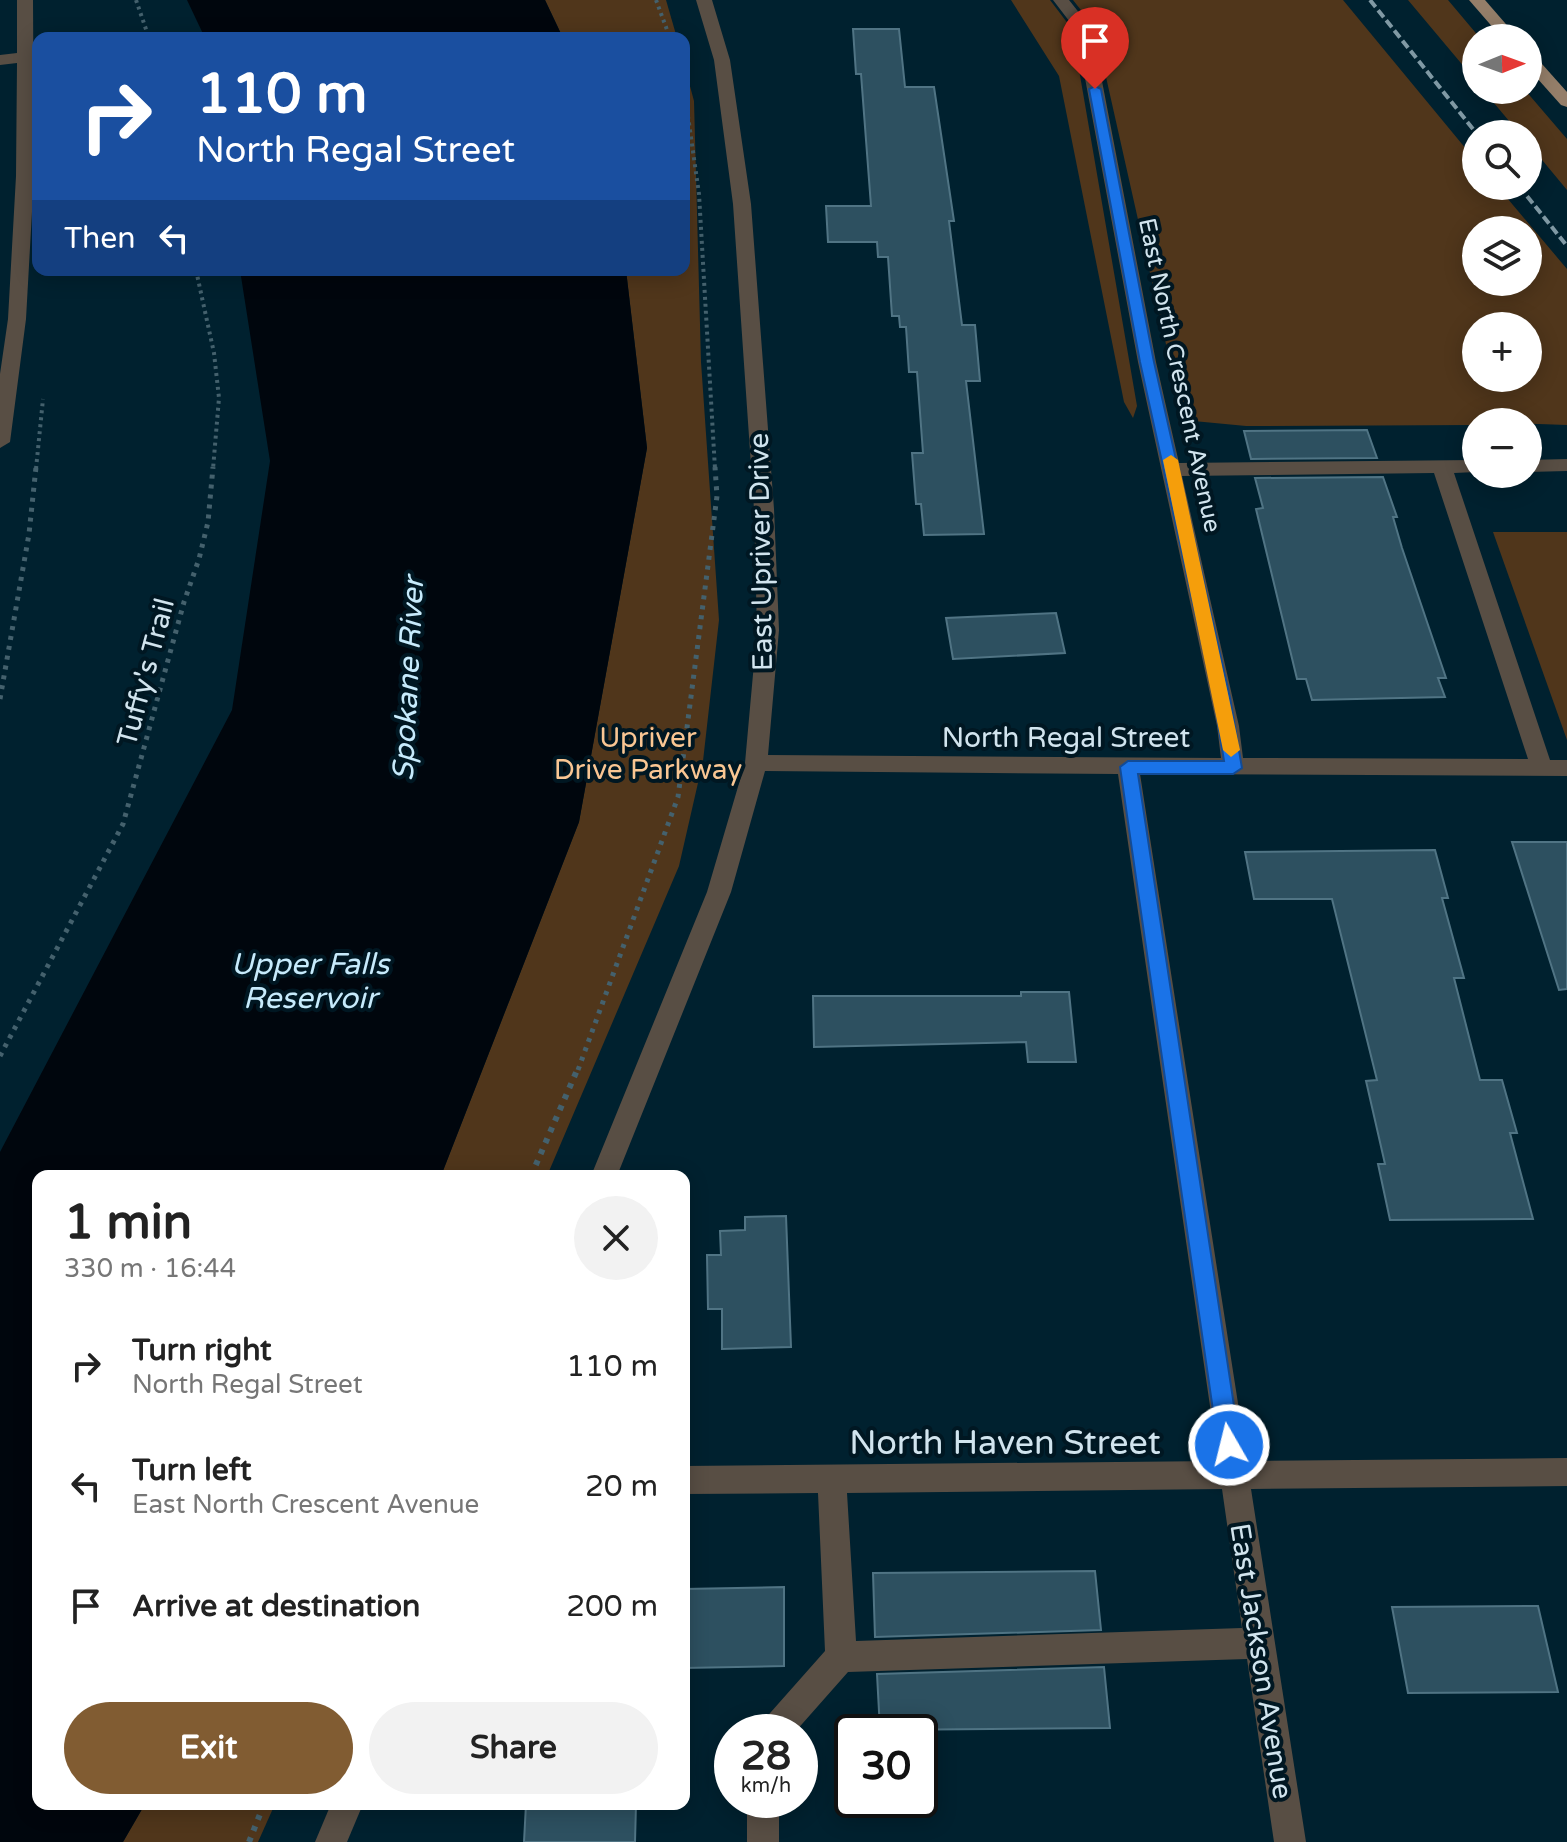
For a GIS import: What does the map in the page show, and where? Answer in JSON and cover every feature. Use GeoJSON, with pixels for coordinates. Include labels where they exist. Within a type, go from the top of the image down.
{"type":"FeatureCollection","features":[{"type":"Feature","properties":{"kind":"main road"},"geometry":{"type":"LineString","coordinates":[[1477,0],[1498,24]]}},
{"type":"Feature","properties":{"kind":"main road"},"geometry":{"type":"LineString","coordinates":[[1542,74],[1567,102]]}},
{"type":"Feature","properties":{"kind":"street"},"geometry":{"type":"LineString","coordinates":[[0,442],[4,388],[17,319],[24,192],[25,0]]}},
{"type":"Feature","properties":{"kind":"street","name":"East Upriver Drive"},"geometry":{"type":"LineString","coordinates":[[606,1170],[719,892],[756,763],[768,630],[764,509],[742,204],[722,60],[704,0]]}},
{"type":"Feature","properties":{"kind":"street","name":"East North Crescent Avenue"},"geometry":{"type":"LineString","coordinates":[[1061,0],[1084,29],[1147,362],[1228,726],[1233,768]]}},
{"type":"Feature","properties":{"kind":"street"},"geometry":{"type":"LineString","coordinates":[[0,60],[25,57]]}},
{"type":"Feature","properties":{"kind":"street"},"geometry":{"type":"LineString","coordinates":[[1542,466],[1567,465]]}},
{"type":"Feature","properties":{"kind":"street"},"geometry":{"type":"LineString","coordinates":[[1173,470],[1462,466]]}},
{"type":"Feature","properties":{"kind":"street"},"geometry":{"type":"LineString","coordinates":[[1442,467],[1542,768]]}},
{"type":"Feature","properties":{"kind":"street","name":"North Regal Street"},"geometry":{"type":"LineString","coordinates":[[756,763],[1567,768]]}},
{"type":"Feature","properties":{"kind":"street","name":"East Jackson Avenue"},"geometry":{"type":"LineString","coordinates":[[1128,767],[1290,1842]]}},
{"type":"Feature","properties":{"kind":"street","name":"North Haven Street"},"geometry":{"type":"LineString","coordinates":[[690,1480],[1567,1472]]}},
{"type":"Feature","properties":{"kind":"street"},"geometry":{"type":"LineString","coordinates":[[790,1714],[841,1657],[832,1479]]}},
{"type":"Feature","properties":{"kind":"street"},"geometry":{"type":"LineString","coordinates":[[841,1657],[1259,1643]]}},
{"type":"Feature","properties":{"kind":"street"},"geometry":{"type":"LineString","coordinates":[[331,1842],[344,1810]]}},
{"type":"Feature","properties":{"kind":"street"},"geometry":{"type":"LineString","coordinates":[[763,1818],[763,1842]]}},
{"type":"Feature","properties":{"kind":"path"},"geometry":{"type":"LineString","coordinates":[[136,0],[147,32]]}},
{"type":"Feature","properties":{"kind":"path"},"geometry":{"type":"LineString","coordinates":[[656,0],[668,32]]}},
{"type":"Feature","properties":{"kind":"path"},"geometry":{"type":"LineString","coordinates":[[534,1170],[575,1077],[678,797],[717,496],[699,194],[690,130]]}},
{"type":"Feature","properties":{"kind":"path","name":"Tuffy's Trail"},"geometry":{"type":"LineString","coordinates":[[0,1056],[123,824],[184,602],[199,559],[208,522],[219,398],[214,353],[197,276]]}},
{"type":"Feature","properties":{"kind":"path"},"geometry":{"type":"LineString","coordinates":[[0,699],[29,534],[44,387]]}},
{"type":"Feature","properties":{"kind":"path"},"geometry":{"type":"LineString","coordinates":[[249,1842],[262,1810]]}},
{"type":"Feature","properties":{"kind":"green space"},"geometry":{"type":"Polygon","coordinates":[[[545,0],[666,0],[675,32],[560,32],[545,0]]]}},
{"type":"Feature","properties":{"kind":"green space"},"geometry":{"type":"Polygon","coordinates":[[[1011,0],[1050,0],[1072,29],[1137,406],[1133,418],[1124,402],[1059,76],[1011,0]]]}},
{"type":"Feature","properties":{"kind":"green space"},"geometry":{"type":"Polygon","coordinates":[[[1073,0],[1343,0],[1462,144],[1462,200],[1509,200],[1522,216],[1462,216],[1462,296],[1542,296],[1542,239],[1567,269],[1567,425],[1542,424],[1542,408],[1462,408],[1462,425],[1246,426],[1183,420],[1095,28],[1073,0]]]}},
{"type":"Feature","properties":{"kind":"green space"},"geometry":{"type":"Polygon","coordinates":[[[1408,0],[1448,0],[1468,24],[1462,24],[1462,64],[1408,0]]]}},
{"type":"Feature","properties":{"kind":"green space","name":"Upriver Drive Parkway"},"geometry":{"type":"Polygon","coordinates":[[[690,86],[694,101],[701,362],[719,620],[703,761],[679,866],[550,1170],[443,1170],[579,822],[647,448],[627,276],[690,276],[690,86]]]}},
{"type":"Feature","properties":{"kind":"green space"},"geometry":{"type":"Polygon","coordinates":[[[1495,104],[1537,104],[1567,139],[1567,190],[1542,160],[1542,120],[1508,120],[1495,104]]]}},
{"type":"Feature","properties":{"kind":"green space"},"geometry":{"type":"Polygon","coordinates":[[[1493,532],[1567,532],[1567,740],[1493,532]]]}},
{"type":"Feature","properties":{"kind":"green space"},"geometry":{"type":"Polygon","coordinates":[[[142,1810],[272,1810],[258,1842],[123,1842],[142,1810]]]}},
{"type":"Feature","properties":{"kind":"water"},"geometry":{"type":"Polygon","coordinates":[[[187,0],[545,0],[560,32],[202,32],[187,0]]]}},
{"type":"Feature","properties":{"kind":"water","name":"Upper Falls Reservoir"},"geometry":{"type":"Polygon","coordinates":[[[241,276],[627,276],[647,448],[579,822],[443,1170],[32,1170],[32,1810],[142,1810],[123,1842],[0,1842],[0,1152],[232,710],[270,461],[241,276]]]}},
{"type":"Feature","properties":{"kind":"building"},"geometry":{"type":"Polygon","coordinates":[[[853,29],[899,29],[905,87],[934,87],[954,221],[949,221],[962,325],[975,325],[980,381],[966,381],[984,534],[924,535],[921,504],[916,504],[912,453],[923,453],[917,372],[909,372],[906,327],[900,327],[899,316],[892,316],[888,257],[878,257],[877,242],[828,242],[826,206],[871,206],[861,74],[856,74],[853,29]]]}},
{"type":"Feature","properties":{"kind":"building"},"geometry":{"type":"Polygon","coordinates":[[[1367,430],[1377,458],[1251,459],[1244,431],[1367,430]]]}},
{"type":"Feature","properties":{"kind":"building"},"geometry":{"type":"Polygon","coordinates":[[[1383,477],[1397,517],[1393,517],[1402,548],[1446,678],[1438,678],[1445,697],[1312,700],[1306,679],[1297,679],[1256,509],[1263,508],[1255,478],[1383,477]]]}},
{"type":"Feature","properties":{"kind":"building"},"geometry":{"type":"Polygon","coordinates":[[[1056,613],[1065,653],[953,659],[946,618],[1056,613]]]}},
{"type":"Feature","properties":{"kind":"building"},"geometry":{"type":"Polygon","coordinates":[[[1512,842],[1567,842],[1567,989],[1559,990],[1512,842]]]}},
{"type":"Feature","properties":{"kind":"building"},"geometry":{"type":"Polygon","coordinates":[[[1435,850],[1448,898],[1442,898],[1464,978],[1454,978],[1480,1080],[1502,1080],[1517,1133],[1510,1133],[1533,1219],[1390,1220],[1378,1164],[1385,1164],[1366,1081],[1377,1080],[1332,899],[1254,899],[1245,852],[1435,850]]]}},
{"type":"Feature","properties":{"kind":"building"},"geometry":{"type":"Polygon","coordinates":[[[1021,992],[1069,992],[1076,1062],[1028,1062],[1026,1042],[814,1047],[813,996],[1021,996],[1021,992]]]}},
{"type":"Feature","properties":{"kind":"building"},"geometry":{"type":"Polygon","coordinates":[[[786,1216],[791,1347],[722,1349],[722,1309],[708,1309],[707,1255],[721,1255],[720,1231],[745,1230],[745,1217],[786,1216]]]}},
{"type":"Feature","properties":{"kind":"building"},"geometry":{"type":"Polygon","coordinates":[[[1095,1571],[1101,1630],[875,1637],[873,1573],[1095,1571]]]}},
{"type":"Feature","properties":{"kind":"building"},"geometry":{"type":"Polygon","coordinates":[[[784,1587],[784,1666],[690,1668],[690,1589],[784,1587]]]}},
{"type":"Feature","properties":{"kind":"building"},"geometry":{"type":"Polygon","coordinates":[[[1538,1606],[1558,1692],[1408,1693],[1392,1607],[1538,1606]]]}},
{"type":"Feature","properties":{"kind":"building"},"geometry":{"type":"Polygon","coordinates":[[[1104,1667],[1110,1728],[938,1729],[938,1714],[879,1714],[877,1674],[1104,1667]]]}},
{"type":"Feature","properties":{"kind":"building"},"geometry":{"type":"Polygon","coordinates":[[[526,1810],[636,1810],[635,1842],[524,1842],[526,1810]]]}},
{"type":"Feature","properties":{"kind":"railway"},"geometry":{"type":"LineString","coordinates":[[1370,0],[1466,120]]}},
{"type":"Feature","properties":{"kind":"railway"},"geometry":{"type":"LineString","coordinates":[[1530,200],[1567,246]]}},
{"type":"Feature","properties":{"kind":"slow traffic"},"geometry":{"type":"LineString","coordinates":[[1171,460],[1231,750]]}},
{"type":"Feature","properties":{"kind":"route"},"geometry":{"type":"LineString","coordinates":[[1095,89],[1147,362],[1228,726],[1233,768],[1128,767],[1229,1445]]}},
{"type":"Feature","properties":{"kind":"water label","name":"Spokane River"},"geometry":{"type":"Point","coordinates":[408,679]}}]}
